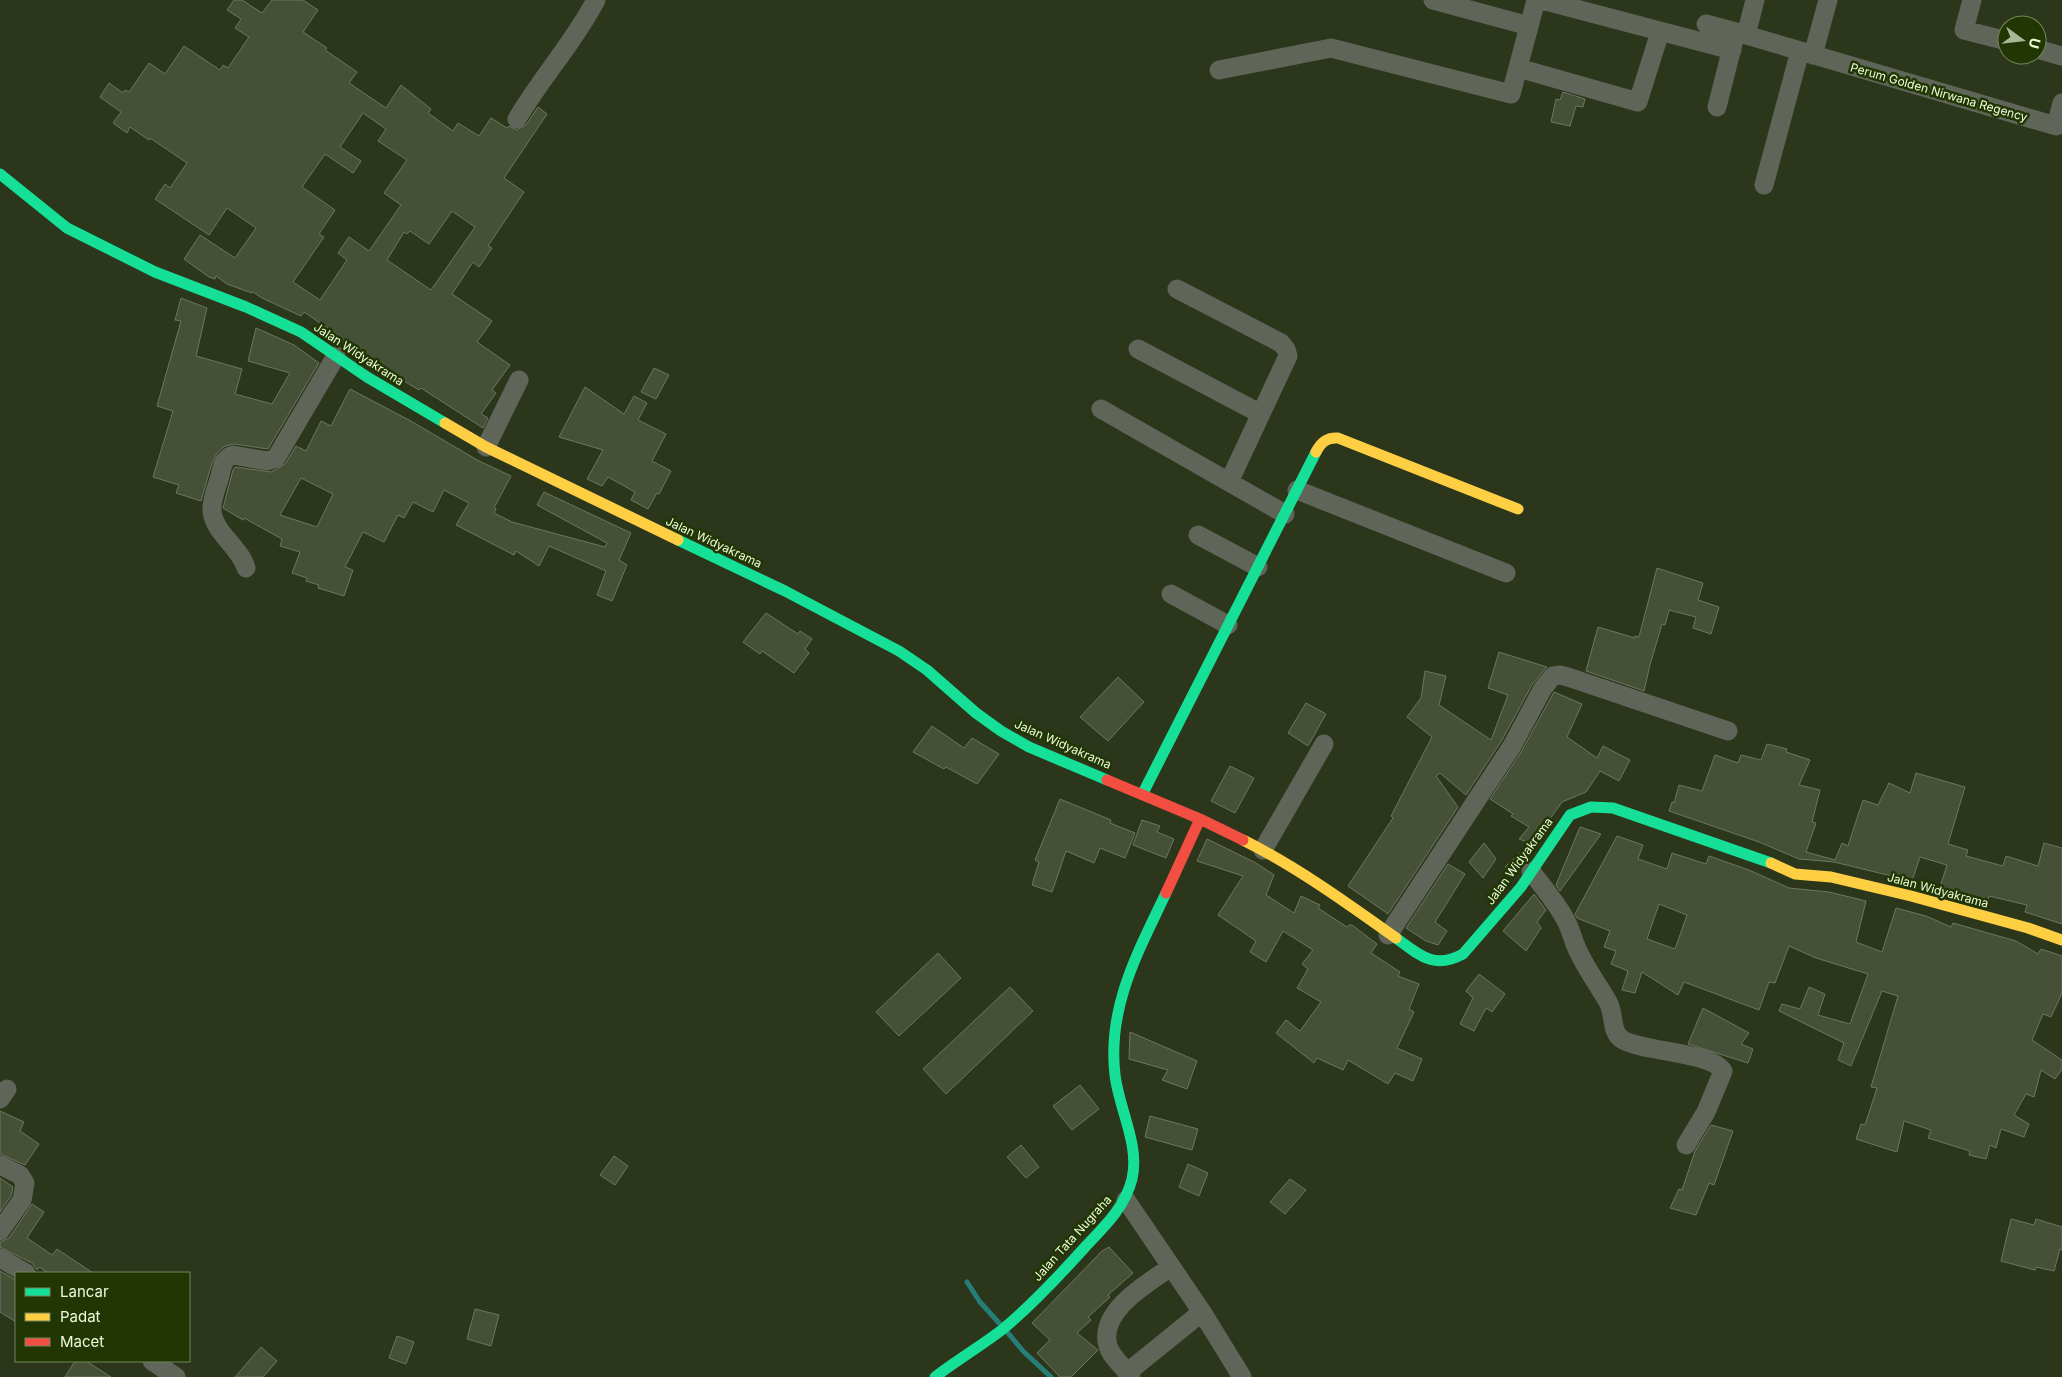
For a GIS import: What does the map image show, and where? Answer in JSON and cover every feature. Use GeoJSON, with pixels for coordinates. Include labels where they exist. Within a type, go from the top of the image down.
{"type":"FeatureCollection","features":[{"type":"Feature","properties":{"kind":"street"},"geometry":{"type":"LineString","coordinates":[[516,119],[582,26],[596,0]]}},
{"type":"Feature","properties":{"kind":"street"},"geometry":{"type":"LineString","coordinates":[[1433,0],[1529,26]]}},
{"type":"Feature","properties":{"kind":"street"},"geometry":{"type":"LineString","coordinates":[[1219,70],[1331,48],[1511,94],[1536,0]]}},
{"type":"Feature","properties":{"kind":"street"},"geometry":{"type":"LineString","coordinates":[[1542,0],[1660,32],[1738,39],[1806,53]]}},
{"type":"Feature","properties":{"kind":"street"},"geometry":{"type":"LineString","coordinates":[[1717,107],[1738,39],[1755,0]]}},
{"type":"Feature","properties":{"kind":"street"},"geometry":{"type":"LineString","coordinates":[[1764,185],[1806,53],[1828,0]]}},
{"type":"Feature","properties":{"kind":"street"},"geometry":{"type":"LineString","coordinates":[[1972,0],[1964,30],[1997,38]]}},
{"type":"Feature","properties":{"kind":"street"},"geometry":{"type":"LineString","coordinates":[[1706,24],[1738,39]]}},
{"type":"Feature","properties":{"kind":"street"},"geometry":{"type":"LineString","coordinates":[[1518,68],[1638,102],[1660,32]]}},
{"type":"Feature","properties":{"kind":"street"},"geometry":{"type":"LineString","coordinates":[[2047,52],[2062,56]]}},
{"type":"Feature","properties":{"kind":"street","name":"Perum Golden Nirwana Regency"},"geometry":{"type":"LineString","coordinates":[[1806,53],[2056,126],[2062,103]]}},
{"type":"Feature","properties":{"kind":"street","name":"Jalan Widyakrama"},"geometry":{"type":"LineString","coordinates":[[0,174],[67,228],[155,272],[246,307],[301,332],[367,378],[486,447],[828,613],[899,650],[927,670],[976,713],[1001,731],[1029,747],[1143,793],[1264,850],[1338,897],[1419,956],[1441,962],[1452,960],[1463,954],[1515,894],[1570,815],[1581,808],[1596,805],[1613,808],[1754,856],[1795,874],[1831,876],[2028,928],[2062,940]]}},
{"type":"Feature","properties":{"kind":"street"},"geometry":{"type":"LineString","coordinates":[[1177,288],[1281,343],[1286,349],[1288,356],[1228,482]]}},
{"type":"Feature","properties":{"kind":"street"},"geometry":{"type":"LineString","coordinates":[[1138,349],[1261,414]]}},
{"type":"Feature","properties":{"kind":"street"},"geometry":{"type":"LineString","coordinates":[[246,568],[238,551],[214,520],[212,512],[212,504],[225,460],[234,455],[267,461],[276,458],[336,356]]}},
{"type":"Feature","properties":{"kind":"street"},"geometry":{"type":"LineString","coordinates":[[486,447],[519,380]]}},
{"type":"Feature","properties":{"kind":"street"},"geometry":{"type":"LineString","coordinates":[[1101,409],[1285,514]]}},
{"type":"Feature","properties":{"kind":"street"},"geometry":{"type":"LineString","coordinates":[[1143,793],[1320,445],[1325,439],[1331,437],[1338,438],[1518,509]]}},
{"type":"Feature","properties":{"kind":"street"},"geometry":{"type":"LineString","coordinates":[[1297,490],[1506,574]]}},
{"type":"Feature","properties":{"kind":"street"},"geometry":{"type":"LineString","coordinates":[[1198,534],[1258,567]]}},
{"type":"Feature","properties":{"kind":"street"},"geometry":{"type":"LineString","coordinates":[[1171,594],[1228,626]]}},
{"type":"Feature","properties":{"kind":"street"},"geometry":{"type":"LineString","coordinates":[[1388,935],[1512,746],[1543,688],[1553,676],[1568,677],[1728,731]]}},
{"type":"Feature","properties":{"kind":"street"},"geometry":{"type":"LineString","coordinates":[[1264,850],[1324,744]]}},
{"type":"Feature","properties":{"kind":"street","name":"Jalan Tata Nugraha"},"geometry":{"type":"LineString","coordinates":[[935,1377],[1006,1327],[1029,1306],[1115,1215],[1126,1200],[1133,1183],[1135,1164],[1115,1078],[1114,1027],[1127,977],[1200,819]]}},
{"type":"Feature","properties":{"kind":"street"},"geometry":{"type":"LineString","coordinates":[[1531,871],[1565,918],[1579,953],[1610,1004],[1616,1034],[1622,1040],[1650,1049],[1704,1060],[1720,1066],[1724,1071],[1706,1112],[1686,1145]]}},
{"type":"Feature","properties":{"kind":"street"},"geometry":{"type":"LineString","coordinates":[[0,1165],[20,1175],[25,1182],[22,1200],[0,1231]]}},
{"type":"Feature","properties":{"kind":"street"},"geometry":{"type":"LineString","coordinates":[[1126,1200],[1202,1312],[1240,1376]]}},
{"type":"Feature","properties":{"kind":"street"},"geometry":{"type":"LineString","coordinates":[[0,1258],[24,1272]]}},
{"type":"Feature","properties":{"kind":"street"},"geometry":{"type":"LineString","coordinates":[[1171,1267],[1130,1294],[1118,1310],[1111,1324],[1107,1338],[1109,1348],[1129,1374],[1202,1312]]}},
{"type":"Feature","properties":{"kind":"street"},"geometry":{"type":"LineString","coordinates":[[154,1362],[176,1377]]}},
{"type":"Feature","properties":{"kind":"building"},"geometry":{"type":"Polygon","coordinates":[[[234,0],[242,0],[262,13],[272,0],[303,0],[318,10],[303,32],[357,72],[349,83],[386,108],[401,85],[431,109],[428,113],[453,131],[458,123],[479,136],[491,118],[507,128],[509,126],[517,130],[526,125],[538,107],[547,114],[504,178],[524,192],[488,246],[492,248],[479,267],[473,262],[452,294],[492,321],[477,342],[510,365],[492,390],[496,393],[481,414],[488,418],[483,428],[421,388],[419,390],[375,364],[337,339],[339,336],[304,312],[301,316],[253,292],[227,284],[216,276],[215,279],[209,277],[184,259],[200,235],[235,258],[256,228],[227,208],[209,235],[155,199],[165,184],[170,188],[187,163],[130,127],[127,133],[113,123],[121,112],[100,97],[109,83],[123,93],[125,90],[129,92],[149,63],[165,74],[184,46],[220,70],[223,65],[228,68],[249,37],[235,28],[241,19],[227,10],[234,0]],[[363,113],[340,147],[361,161],[353,173],[325,154],[302,187],[335,210],[319,234],[324,237],[293,282],[320,300],[347,260],[338,253],[349,237],[369,251],[401,205],[384,193],[407,160],[378,141],[386,129],[363,113]],[[452,211],[429,244],[410,231],[407,234],[404,232],[387,260],[431,290],[475,227],[452,211]]]}},
{"type":"Feature","properties":{"kind":"building"},"geometry":{"type":"Polygon","coordinates":[[[1563,92],[1585,99],[1583,107],[1576,106],[1570,126],[1551,122],[1556,99],[1560,100],[1563,92]]]}},
{"type":"Feature","properties":{"kind":"building"},"geometry":{"type":"Polygon","coordinates":[[[181,298],[207,308],[196,356],[242,369],[235,394],[272,404],[290,373],[248,361],[256,328],[294,345],[319,363],[268,449],[234,444],[225,446],[217,453],[212,463],[201,501],[176,493],[179,485],[153,477],[173,411],[157,406],[181,321],[175,320],[181,298]]]}},
{"type":"Feature","properties":{"kind":"building"},"geometry":{"type":"Polygon","coordinates":[[[654,368],[669,375],[656,399],[641,392],[654,368]]]}},
{"type":"Feature","properties":{"kind":"building"},"geometry":{"type":"Polygon","coordinates":[[[585,387],[624,414],[634,396],[647,403],[638,420],[666,434],[652,461],[671,471],[659,494],[657,493],[648,509],[631,500],[635,492],[608,477],[602,486],[587,479],[603,450],[559,437],[585,387]]]}},
{"type":"Feature","properties":{"kind":"building"},"geometry":{"type":"Polygon","coordinates":[[[350,389],[409,420],[479,461],[511,476],[494,508],[496,509],[494,513],[512,522],[605,547],[607,543],[537,505],[544,492],[631,533],[619,560],[627,565],[612,601],[597,595],[606,571],[549,546],[539,566],[516,551],[514,555],[456,525],[469,503],[444,490],[433,512],[413,502],[404,518],[398,515],[384,542],[363,532],[345,567],[353,570],[344,596],[318,588],[319,585],[306,581],[307,578],[292,573],[300,552],[280,546],[282,539],[223,508],[233,470],[235,467],[271,472],[285,464],[296,446],[306,451],[321,421],[331,426],[350,389]],[[301,478],[280,515],[317,527],[333,494],[301,478]]]}},
{"type":"Feature","properties":{"kind":"building"},"geometry":{"type":"Polygon","coordinates":[[[1657,568],[1703,583],[1698,600],[1719,607],[1711,634],[1693,628],[1696,617],[1669,610],[1665,625],[1662,624],[1644,691],[1586,671],[1598,627],[1635,638],[1635,636],[1639,637],[1657,568]]]}},
{"type":"Feature","properties":{"kind":"building"},"geometry":{"type":"Polygon","coordinates":[[[766,613],[798,634],[800,631],[812,639],[805,649],[809,653],[794,673],[762,651],[760,654],[743,642],[766,613]]]}},
{"type":"Feature","properties":{"kind":"building"},"geometry":{"type":"Polygon","coordinates":[[[1499,652],[1547,667],[1533,683],[1502,740],[1466,795],[1440,773],[1436,776],[1458,807],[1388,914],[1348,886],[1393,818],[1391,816],[1432,737],[1407,717],[1421,698],[1425,671],[1446,676],[1439,705],[1491,740],[1508,695],[1488,688],[1499,652]]]}},
{"type":"Feature","properties":{"kind":"building"},"geometry":{"type":"Polygon","coordinates":[[[1118,677],[1144,702],[1108,741],[1080,717],[1118,677]]]}},
{"type":"Feature","properties":{"kind":"building"},"geometry":{"type":"Polygon","coordinates":[[[1554,692],[1582,704],[1567,737],[1597,758],[1603,746],[1630,760],[1619,781],[1600,771],[1586,792],[1562,802],[1532,844],[1519,839],[1529,827],[1511,816],[1513,814],[1490,799],[1521,752],[1554,692]]]}},
{"type":"Feature","properties":{"kind":"building"},"geometry":{"type":"Polygon","coordinates":[[[1306,703],[1326,714],[1308,746],[1288,733],[1306,703]]]}},
{"type":"Feature","properties":{"kind":"building"},"geometry":{"type":"Polygon","coordinates":[[[932,726],[964,748],[972,738],[999,754],[977,784],[913,752],[932,726]]]}},
{"type":"Feature","properties":{"kind":"building"},"geometry":{"type":"Polygon","coordinates":[[[1767,744],[1787,749],[1786,752],[1810,760],[1799,785],[1820,790],[1812,822],[1816,823],[1806,852],[1835,860],[1842,843],[1848,846],[1863,800],[1878,805],[1889,783],[1910,793],[1916,773],[1965,787],[1948,844],[1968,850],[1966,856],[2003,866],[2006,856],[2038,866],[2044,843],[2062,848],[2062,924],[2025,912],[2027,905],[1989,896],[1988,901],[1940,887],[1947,865],[1920,857],[1912,881],[1834,862],[1799,859],[1759,842],[1669,811],[1672,802],[1674,803],[1679,785],[1702,791],[1715,755],[1738,763],[1741,755],[1761,760],[1767,744]]]}},
{"type":"Feature","properties":{"kind":"building"},"geometry":{"type":"Polygon","coordinates":[[[1230,766],[1254,778],[1235,813],[1211,801],[1230,766]]]}},
{"type":"Feature","properties":{"kind":"building"},"geometry":{"type":"Polygon","coordinates":[[[1060,799],[1111,820],[1110,823],[1135,833],[1125,858],[1100,848],[1094,863],[1066,851],[1052,892],[1032,885],[1039,862],[1035,860],[1060,799]]]}},
{"type":"Feature","properties":{"kind":"building"},"geometry":{"type":"Polygon","coordinates":[[[1142,820],[1160,826],[1157,832],[1174,839],[1166,858],[1133,845],[1142,820]]]}},
{"type":"Feature","properties":{"kind":"building"},"geometry":{"type":"Polygon","coordinates":[[[1580,827],[1601,834],[1560,891],[1556,885],[1580,827]]]}},
{"type":"Feature","properties":{"kind":"building"},"geometry":{"type":"Polygon","coordinates":[[[1617,836],[1643,845],[1638,859],[1667,869],[1672,853],[1706,864],[1709,856],[1749,870],[1789,888],[1829,892],[1866,901],[1856,942],[1882,952],[1896,908],[1926,916],[1951,927],[1953,923],[2016,941],[2038,954],[2041,949],[2062,956],[2062,993],[2051,1017],[2043,1014],[2032,1040],[2062,1060],[2062,1069],[2055,1079],[2041,1070],[2034,1097],[2026,1094],[2014,1115],[2029,1124],[2024,1137],[2001,1129],[1996,1148],[1990,1145],[1986,1159],[1969,1155],[1970,1151],[1928,1138],[1931,1130],[1904,1121],[1897,1152],[1856,1139],[1861,1124],[1865,1125],[1877,1088],[1871,1087],[1898,996],[1882,991],[1851,1066],[1838,1060],[1844,1043],[1779,1011],[1782,1004],[1800,1009],[1809,987],[1825,994],[1818,1015],[1850,1024],[1868,974],[1816,958],[1789,946],[1775,983],[1769,982],[1759,1010],[1684,982],[1678,995],[1642,972],[1635,993],[1622,990],[1628,971],[1611,964],[1616,951],[1604,947],[1610,931],[1577,918],[1575,914],[1617,836]],[[1659,904],[1647,939],[1675,949],[1687,915],[1659,904]]]}},
{"type":"Feature","properties":{"kind":"building"},"geometry":{"type":"Polygon","coordinates":[[[1207,839],[1256,863],[1274,875],[1266,895],[1294,913],[1301,896],[1320,905],[1318,908],[1347,927],[1352,925],[1377,944],[1371,953],[1400,972],[1398,976],[1419,984],[1409,1009],[1414,1012],[1397,1048],[1422,1059],[1413,1081],[1395,1073],[1388,1084],[1348,1060],[1343,1070],[1317,1058],[1314,1063],[1276,1033],[1286,1020],[1300,1031],[1321,1002],[1297,988],[1308,969],[1302,964],[1313,950],[1283,931],[1266,962],[1250,952],[1256,941],[1218,915],[1243,876],[1197,861],[1207,839]]]}},
{"type":"Feature","properties":{"kind":"building"},"geometry":{"type":"Polygon","coordinates":[[[1484,843],[1496,859],[1483,878],[1469,862],[1484,843]]]}},
{"type":"Feature","properties":{"kind":"building"},"geometry":{"type":"Polygon","coordinates":[[[1520,853],[1523,857],[1512,874],[1505,867],[1520,853]]]}},
{"type":"Feature","properties":{"kind":"building"},"geometry":{"type":"Polygon","coordinates":[[[1448,864],[1465,874],[1435,922],[1447,931],[1438,945],[1426,941],[1406,928],[1448,864]]]}},
{"type":"Feature","properties":{"kind":"building"},"geometry":{"type":"Polygon","coordinates":[[[1534,894],[1546,910],[1537,922],[1541,928],[1526,951],[1503,931],[1534,894]]]}},
{"type":"Feature","properties":{"kind":"building"},"geometry":{"type":"Polygon","coordinates":[[[938,953],[961,978],[899,1036],[876,1012],[938,953]]]}},
{"type":"Feature","properties":{"kind":"building"},"geometry":{"type":"Polygon","coordinates":[[[1479,974],[1505,994],[1492,1012],[1486,1008],[1474,1031],[1460,1024],[1473,998],[1466,991],[1479,974]]]}},
{"type":"Feature","properties":{"kind":"building"},"geometry":{"type":"Polygon","coordinates":[[[1010,987],[1033,1011],[946,1094],[923,1069],[1010,987]]]}},
{"type":"Feature","properties":{"kind":"building"},"geometry":{"type":"Polygon","coordinates":[[[1703,1008],[1749,1033],[1741,1044],[1753,1049],[1748,1063],[1688,1044],[1703,1008]]]}},
{"type":"Feature","properties":{"kind":"building"},"geometry":{"type":"Polygon","coordinates":[[[1130,1032],[1197,1061],[1187,1089],[1162,1080],[1168,1070],[1129,1059],[1130,1032]]]}},
{"type":"Feature","properties":{"kind":"building"},"geometry":{"type":"Polygon","coordinates":[[[1080,1085],[1099,1109],[1072,1130],[1053,1106],[1080,1085]]]}},
{"type":"Feature","properties":{"kind":"building"},"geometry":{"type":"Polygon","coordinates":[[[0,1111],[24,1122],[20,1131],[39,1144],[25,1165],[0,1154],[0,1111]]]}},
{"type":"Feature","properties":{"kind":"building"},"geometry":{"type":"Polygon","coordinates":[[[1150,1116],[1198,1129],[1192,1150],[1145,1137],[1150,1116]]]}},
{"type":"Feature","properties":{"kind":"building"},"geometry":{"type":"Polygon","coordinates":[[[1711,1125],[1733,1131],[1714,1185],[1709,1183],[1696,1215],[1670,1208],[1679,1189],[1682,1190],[1695,1151],[1711,1125]]]}},
{"type":"Feature","properties":{"kind":"building"},"geometry":{"type":"Polygon","coordinates":[[[1021,1145],[1039,1167],[1026,1178],[1007,1157],[1021,1145]]]}},
{"type":"Feature","properties":{"kind":"building"},"geometry":{"type":"Polygon","coordinates":[[[614,1156],[628,1166],[615,1185],[600,1175],[614,1156]]]}},
{"type":"Feature","properties":{"kind":"building"},"geometry":{"type":"Polygon","coordinates":[[[1188,1164],[1208,1173],[1199,1196],[1179,1187],[1188,1164]]]}},
{"type":"Feature","properties":{"kind":"building"},"geometry":{"type":"Polygon","coordinates":[[[0,1178],[13,1187],[11,1196],[0,1212],[0,1178]]]}},
{"type":"Feature","properties":{"kind":"building"},"geometry":{"type":"Polygon","coordinates":[[[1290,1179],[1306,1190],[1285,1214],[1270,1202],[1290,1179]]]}},
{"type":"Feature","properties":{"kind":"building"},"geometry":{"type":"Polygon","coordinates":[[[32,1204],[44,1212],[27,1238],[52,1255],[57,1249],[92,1272],[46,1272],[39,1267],[37,1270],[32,1263],[0,1247],[0,1242],[9,1238],[32,1204]]]}},
{"type":"Feature","properties":{"kind":"building"},"geometry":{"type":"Polygon","coordinates":[[[2011,1219],[2034,1225],[2036,1219],[2062,1227],[2062,1250],[2060,1249],[2054,1271],[2036,1267],[2035,1270],[2001,1261],[2011,1219]]]}},
{"type":"Feature","properties":{"kind":"building"},"geometry":{"type":"Polygon","coordinates":[[[1109,1247],[1133,1273],[1108,1295],[1110,1297],[1088,1317],[1091,1320],[1077,1333],[1098,1350],[1071,1377],[1060,1377],[1037,1353],[1050,1340],[1032,1323],[1102,1251],[1109,1247]]]}},
{"type":"Feature","properties":{"kind":"building"},"geometry":{"type":"Polygon","coordinates":[[[0,1271],[15,1279],[15,1321],[0,1312],[0,1271]]]}},
{"type":"Feature","properties":{"kind":"building"},"geometry":{"type":"Polygon","coordinates":[[[475,1309],[499,1315],[491,1346],[467,1339],[475,1309]]]}},
{"type":"Feature","properties":{"kind":"building"},"geometry":{"type":"Polygon","coordinates":[[[397,1336],[414,1342],[406,1364],[389,1358],[397,1336]]]}},
{"type":"Feature","properties":{"kind":"building"},"geometry":{"type":"Polygon","coordinates":[[[261,1347],[277,1361],[263,1377],[235,1377],[261,1347]]]}},
{"type":"Feature","properties":{"kind":"building"},"geometry":{"type":"Polygon","coordinates":[[[74,1362],[88,1362],[111,1377],[65,1377],[74,1362]]]}},
{"type":"Feature","properties":{"kind":"waterway"},"geometry":{"type":"LineString","coordinates":[[967,1282],[980,1302],[999,1323]]}},
{"type":"Feature","properties":{"kind":"waterway"},"geometry":{"type":"LineString","coordinates":[[1008,1333],[1023,1351],[1051,1377]]}},
{"type":"Feature","properties":{"kind":"traffic: fast"},"geometry":{"type":"LineString","coordinates":[[0,174],[67,228],[155,272],[246,307],[301,332],[367,377],[445,423]]}},
{"type":"Feature","properties":{"kind":"traffic: fast"},"geometry":{"type":"LineString","coordinates":[[1143,793],[1316,452]]}},
{"type":"Feature","properties":{"kind":"traffic: fast"},"geometry":{"type":"LineString","coordinates":[[678,540],[785,591],[899,651],[927,670],[976,713],[1001,731],[1029,747],[1107,780]]}},
{"type":"Feature","properties":{"kind":"traffic: fast"},"geometry":{"type":"LineString","coordinates":[[1396,938],[1420,955],[1435,960],[1444,961],[1463,954],[1521,887],[1570,815],[1591,807],[1613,808],[1771,863]]}},
{"type":"Feature","properties":{"kind":"traffic: fast"},"geometry":{"type":"LineString","coordinates":[[935,1377],[1003,1329],[1025,1310],[1114,1216],[1125,1198],[1132,1179],[1134,1166],[1131,1140],[1115,1075],[1114,1050],[1116,1026],[1120,1003],[1135,959],[1166,893]]}},
{"type":"Feature","properties":{"kind":"traffic: slow"},"geometry":{"type":"LineString","coordinates":[[445,423],[486,447],[678,540]]}},
{"type":"Feature","properties":{"kind":"traffic: slow"},"geometry":{"type":"LineString","coordinates":[[1316,452],[1325,441],[1331,438],[1338,438],[1518,509]]}},
{"type":"Feature","properties":{"kind":"traffic: slow"},"geometry":{"type":"LineString","coordinates":[[1243,840],[1302,874],[1396,938]]}},
{"type":"Feature","properties":{"kind":"traffic: slow"},"geometry":{"type":"LineString","coordinates":[[1771,863],[1795,874],[1831,877],[1911,896],[2028,928],[2062,940]]}},
{"type":"Feature","properties":{"kind":"traffic: jam"},"geometry":{"type":"LineString","coordinates":[[1107,780],[1200,819],[1243,840]]}},
{"type":"Feature","properties":{"kind":"traffic: jam"},"geometry":{"type":"LineString","coordinates":[[1166,893],[1200,819]]}}]}
